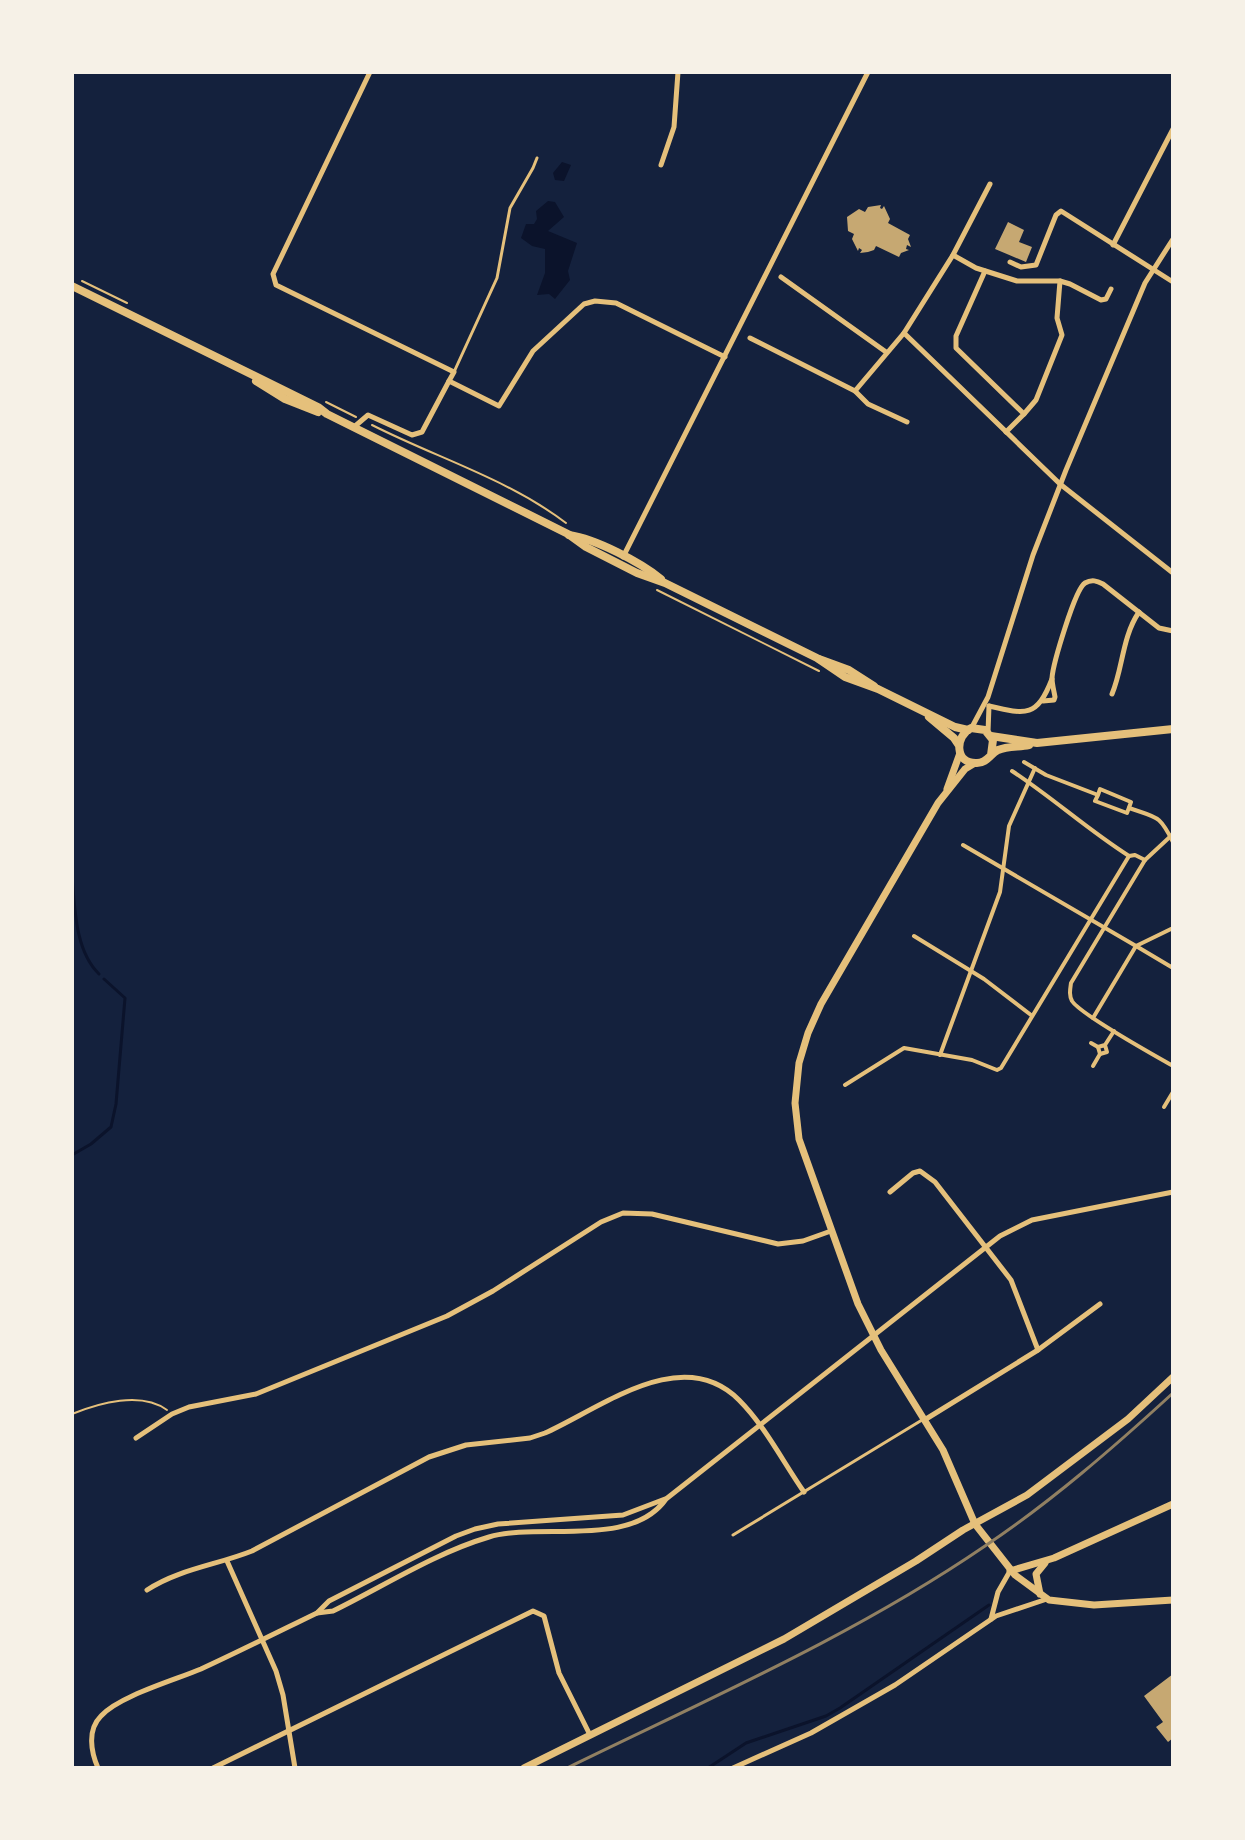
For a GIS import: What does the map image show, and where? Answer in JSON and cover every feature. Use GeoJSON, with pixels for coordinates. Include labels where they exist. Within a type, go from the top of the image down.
{"type":"FeatureCollection","features":[{"type":"Feature","properties":{"kind":"main road"},"geometry":{"type":"LineString","coordinates":[[72,286],[537,519],[570,530],[586,547],[621,560],[647,578],[665,583],[817,658],[859,675],[878,689],[926,714],[970,729],[979,728],[990,735],[1037,743]]}},
{"type":"Feature","properties":{"kind":"main road"},"geometry":{"type":"LineString","coordinates":[[926,714],[954,738],[966,760],[975,763],[1000,750],[1037,743],[1173,729]]}},
{"type":"Feature","properties":{"kind":"main road"},"geometry":{"type":"LineString","coordinates":[[959,748],[961,736],[970,729]]}},
{"type":"Feature","properties":{"kind":"main road"},"geometry":{"type":"LineString","coordinates":[[990,735],[994,745],[991,755]]}},
{"type":"Feature","properties":{"kind":"street"},"geometry":{"type":"LineString","coordinates":[[354,427],[368,415],[412,435],[422,432],[454,372],[281,289],[273,280],[273,274],[370,72]]}},
{"type":"Feature","properties":{"kind":"street"},"geometry":{"type":"LineString","coordinates":[[661,165],[674,127],[678,72]]}},
{"type":"Feature","properties":{"kind":"street"},"geometry":{"type":"LineString","coordinates":[[621,560],[868,72]]}},
{"type":"Feature","properties":{"kind":"street"},"geometry":{"type":"LineString","coordinates":[[1113,245],[1173,129]]}},
{"type":"Feature","properties":{"kind":"street"},"geometry":{"type":"LineString","coordinates":[[855,391],[904,333],[953,255],[990,184]]}},
{"type":"Feature","properties":{"kind":"street"},"geometry":{"type":"LineString","coordinates":[[1010,262],[1021,267],[1036,265],[1056,215],[1061,211],[1173,282]]}},
{"type":"Feature","properties":{"kind":"street"},"geometry":{"type":"LineString","coordinates":[[970,729],[988,697],[1036,547],[1060,484],[1152,271],[1173,239]]}},
{"type":"Feature","properties":{"kind":"street"},"geometry":{"type":"LineString","coordinates":[[953,255],[985,271],[1017,281],[1060,281],[1070,284],[1101,300],[1106,299],[1111,289]]}},
{"type":"Feature","properties":{"kind":"street"},"geometry":{"type":"LineString","coordinates":[[985,271],[956,336],[956,348],[1024,414]]}},
{"type":"Feature","properties":{"kind":"street"},"geometry":{"type":"LineString","coordinates":[[781,277],[886,352]]}},
{"type":"Feature","properties":{"kind":"street"},"geometry":{"type":"LineString","coordinates":[[1006,432],[1036,400],[1062,335],[1057,318],[1060,281]]}},
{"type":"Feature","properties":{"kind":"street"},"geometry":{"type":"LineString","coordinates":[[449,381],[499,406],[533,351],[584,304],[595,301],[616,303],[725,357]]}},
{"type":"Feature","properties":{"kind":"street"},"geometry":{"type":"LineString","coordinates":[[904,333],[1060,484],[1172,568]]}},
{"type":"Feature","properties":{"kind":"street"},"geometry":{"type":"LineString","coordinates":[[750,338],[855,391],[868,404],[907,422]]}},
{"type":"Feature","properties":{"kind":"street"},"geometry":{"type":"LineString","coordinates":[[989,706],[1027,711],[1038,707],[1043,701],[1054,700],[1052,678],[1061,641],[1081,586],[1085,583],[1103,584],[1159,628],[1173,631]]}},
{"type":"Feature","properties":{"kind":"street"},"geometry":{"type":"LineString","coordinates":[[1112,694],[1139,612]]}},
{"type":"Feature","properties":{"kind":"street"},"geometry":{"type":"LineString","coordinates":[[988,697],[987,724],[990,735]]}},
{"type":"Feature","properties":{"kind":"street"},"geometry":{"type":"LineString","coordinates":[[959,748],[946,791],[821,1004],[808,1033],[799,1063],[795,1103],[799,1139],[858,1304],[873,1337],[926,1419],[954,1473],[975,1524],[1010,1571],[1044,1597],[1070,1604],[1173,1600]]}},
{"type":"Feature","properties":{"kind":"street"},"geometry":{"type":"LineString","coordinates":[[1024,762],[1046,775],[1098,795]]}},
{"type":"Feature","properties":{"kind":"street"},"geometry":{"type":"LineString","coordinates":[[946,791],[975,763]]}},
{"type":"Feature","properties":{"kind":"street"},"geometry":{"type":"LineString","coordinates":[[940,1055],[1000,892],[1009,826],[1035,768]]}},
{"type":"Feature","properties":{"kind":"street"},"geometry":{"type":"LineString","coordinates":[[1012,771],[1092,832],[1129,856],[1135,855],[1145,860]]}},
{"type":"Feature","properties":{"kind":"street"},"geometry":{"type":"LineString","coordinates":[[1100,789],[1131,802],[1127,813],[1095,801],[1098,795],[1100,789]]}},
{"type":"Feature","properties":{"kind":"street"},"geometry":{"type":"LineString","coordinates":[[1129,808],[1159,819],[1166,825],[1173,842]]}},
{"type":"Feature","properties":{"kind":"street"},"geometry":{"type":"LineString","coordinates":[[1172,835],[1145,860],[1071,983],[1069,992],[1076,1006],[1173,1066]]}},
{"type":"Feature","properties":{"kind":"street"},"geometry":{"type":"LineString","coordinates":[[963,845],[1173,968]]}},
{"type":"Feature","properties":{"kind":"street"},"geometry":{"type":"LineString","coordinates":[[845,1085],[904,1048],[972,1060],[997,1070],[1001,1068],[1129,856]]}},
{"type":"Feature","properties":{"kind":"street"},"geometry":{"type":"LineString","coordinates":[[1093,1018],[1136,946],[1173,928]]}},
{"type":"Feature","properties":{"kind":"street"},"geometry":{"type":"LineString","coordinates":[[914,936],[971,971],[1032,1016]]}},
{"type":"Feature","properties":{"kind":"street"},"geometry":{"type":"LineString","coordinates":[[1093,1066],[1104,1053],[1105,1045],[1114,1031]]}},
{"type":"Feature","properties":{"kind":"street"},"geometry":{"type":"LineString","coordinates":[[1091,1043],[1113,1056]]}},
{"type":"Feature","properties":{"kind":"street"},"geometry":{"type":"LineString","coordinates":[[1098,1047],[1105,1045]]}},
{"type":"Feature","properties":{"kind":"street"},"geometry":{"type":"LineString","coordinates":[[1164,1107],[1173,1092]]}},
{"type":"Feature","properties":{"kind":"street"},"geometry":{"type":"LineString","coordinates":[[890,1192],[913,1173],[920,1171],[928,1174],[1017,1290],[1038,1350]]}},
{"type":"Feature","properties":{"kind":"street"},"geometry":{"type":"LineString","coordinates":[[317,1613],[333,1611],[469,1543],[495,1535],[625,1525],[655,1511],[666,1499],[1000,1236],[1032,1220],[1173,1192]]}},
{"type":"Feature","properties":{"kind":"street"},"geometry":{"type":"LineString","coordinates":[[136,1438],[172,1414],[203,1403],[256,1394],[447,1316],[493,1291],[601,1222],[623,1213],[652,1214],[778,1244],[803,1241],[831,1231]]}},
{"type":"Feature","properties":{"kind":"street"},"geometry":{"type":"LineString","coordinates":[[926,1419],[1038,1350],[1100,1304]]}},
{"type":"Feature","properties":{"kind":"street"},"geometry":{"type":"LineString","coordinates":[[524,1768],[792,1635],[1027,1495],[1128,1419],[1173,1377]]}},
{"type":"Feature","properties":{"kind":"street"},"geometry":{"type":"LineString","coordinates":[[147,1590],[167,1577],[227,1561],[429,1457],[466,1445],[530,1438],[545,1433],[635,1387],[659,1379],[695,1379],[738,1399],[804,1492]]}},
{"type":"Feature","properties":{"kind":"street"},"geometry":{"type":"LineString","coordinates":[[98,1768],[91,1740],[94,1726],[101,1715],[121,1702],[317,1613],[329,1601],[456,1536],[498,1524],[623,1515],[666,1499]]}},
{"type":"Feature","properties":{"kind":"street"},"geometry":{"type":"LineString","coordinates":[[991,1619],[999,1588],[1010,1571],[1054,1558],[1173,1504]]}},
{"type":"Feature","properties":{"kind":"street"},"geometry":{"type":"LineString","coordinates":[[1044,1597],[1036,1582],[1037,1571],[1054,1558]]}},
{"type":"Feature","properties":{"kind":"street"},"geometry":{"type":"LineString","coordinates":[[227,1561],[276,1671],[295,1768]]}},
{"type":"Feature","properties":{"kind":"street"},"geometry":{"type":"LineString","coordinates":[[733,1768],[811,1733],[883,1692],[991,1619],[1044,1597]]}},
{"type":"Feature","properties":{"kind":"street"},"geometry":{"type":"LineString","coordinates":[[213,1768],[223,1766],[289,1730],[526,1614],[539,1612],[544,1616],[559,1673],[590,1735]]}},
{"type":"Feature","properties":{"kind":"lane"},"geometry":{"type":"LineString","coordinates":[[454,372],[497,278],[510,208],[537,158]]}},
{"type":"Feature","properties":{"kind":"lane"},"geometry":{"type":"LineString","coordinates":[[733,1535],[926,1419]]}},
{"type":"Feature","properties":{"kind":"path"},"geometry":{"type":"LineString","coordinates":[[82,281],[129,304]]}},
{"type":"Feature","properties":{"kind":"path"},"geometry":{"type":"LineString","coordinates":[[321,399],[529,499],[570,530]]}},
{"type":"Feature","properties":{"kind":"path"},"geometry":{"type":"LineString","coordinates":[[650,586],[825,674]]}},
{"type":"Feature","properties":{"kind":"path"},"geometry":{"type":"LineString","coordinates":[[72,1414],[91,1406],[122,1401],[149,1402],[172,1414]]}},
{"type":"Feature","properties":{"kind":"water"},"geometry":{"type":"Polygon","coordinates":[[[562,162],[571,165],[564,181],[555,180],[553,173],[562,162]]]}},
{"type":"Feature","properties":{"kind":"water"},"geometry":{"type":"Polygon","coordinates":[[[548,201],[555,202],[564,217],[548,231],[577,243],[568,271],[570,280],[555,299],[549,294],[537,295],[545,273],[545,249],[532,246],[521,238],[526,224],[534,224],[536,211],[548,201]]]}},
{"type":"Feature","properties":{"kind":"building"},"geometry":{"type":"Polygon","coordinates":[[[881,205],[880,208],[884,206],[890,219],[888,223],[910,235],[911,247],[907,245],[906,249],[909,250],[899,257],[876,246],[874,250],[860,253],[862,250],[859,248],[858,251],[852,239],[854,234],[848,231],[847,217],[859,209],[865,212],[868,207],[881,205]]]}},
{"type":"Feature","properties":{"kind":"building"},"geometry":{"type":"Polygon","coordinates":[[[1008,222],[1024,230],[1019,242],[1032,247],[1026,262],[995,249],[1008,222]]]}},
{"type":"Feature","properties":{"kind":"building"},"geometry":{"type":"Polygon","coordinates":[[[1173,1674],[1173,1738],[1168,1742],[1156,1727],[1163,1722],[1144,1696],[1173,1674]]]}},
{"type":"Feature","properties":{"kind":"waterway"},"geometry":{"type":"LineString","coordinates":[[72,877],[81,941],[85,954],[99,974]]}},
{"type":"Feature","properties":{"kind":"waterway"},"geometry":{"type":"LineString","coordinates":[[72,1155],[111,1127],[116,1104],[125,998],[104,979]]}},
{"type":"Feature","properties":{"kind":"waterway"},"geometry":{"type":"LineString","coordinates":[[708,1768],[746,1743],[826,1716],[840,1708],[989,1605]]}},
{"type":"Feature","properties":{"kind":"railway"},"geometry":{"type":"LineString","coordinates":[[567,1768],[885,1609],[1010,1529],[1105,1454],[1173,1393]]}}]}
